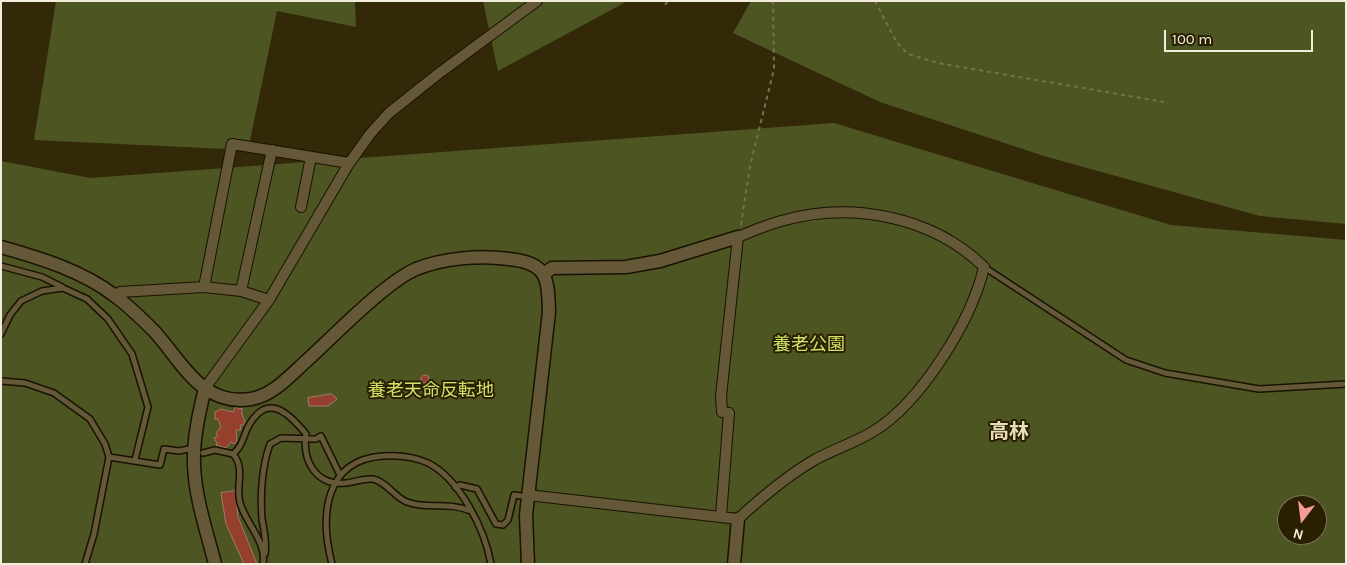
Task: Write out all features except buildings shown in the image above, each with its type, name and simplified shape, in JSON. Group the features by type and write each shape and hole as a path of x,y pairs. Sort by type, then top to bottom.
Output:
{"street":[{"path":"215,564 196,484 205,388 269,300 349,164 370,134 389,113 438,74 537,1"},
{"path":"204,287 232,144 349,164"},
{"path":"241,291 272,150"},
{"path":"301,207 311,157"},
{"path":"545,273 552,268 626,267 660,261 738,237 781,221 837,212 867,215 919,226 949,239 970,253 984,267 974,299 928,380 876,430 816,459 767,492 738,519 734,564"},
{"path":"721,516 730,413 722,412 721,396 738,237"},
{"path":"1,247 64,268 90,280 115,295 155,332 192,379 205,388 236,400 252,399 267,393 283,382 388,288 414,270 435,264 492,257 533,264 545,273 549,312 525,496 528,564"},
{"path":"115,295 120,292 204,287 241,291 269,300"},
{"path":"525,496 738,519"}],"lane":[{"path":"1,266 42,277 87,299 108,319 132,354 148,407 136,460"},
{"path":"984,267 1126,360 1165,373 1259,389 1346,384"},
{"path":"1,334 10,315 21,302 42,292 63,288"},
{"path":"1,381 25,383 54,393 90,418 105,444 109,457 94,534 85,564"},
{"path":"234,454 240,449 249,426 264,409 274,408 291,416 306,434 305,448 313,471 318,478 337,483 375,480 384,484 398,497 413,504 443,504 471,511"},
{"path":"263,564 267,543 262,504 265,457 270,444 274,440 281,438 305,439 321,436 340,475"},
{"path":"109,457 160,465 164,449 179,451 215,450 234,454 239,461 239,501 265,554"},
{"path":"332,564 325,519 330,496 340,475 363,460 395,455 411,457 429,464 455,487 471,511 488,549 491,564"},
{"path":"455,487 460,485 477,489 496,524 503,525 508,520 514,496 525,496"}],"path":[{"path":"665,5 668,1"},
{"path":"738,237 750,166 774,69 773,1"},
{"path":"875,1 897,43 908,54 938,63 1164,102"}],"green space":[{"path":"56,1 355,1 356,27 277,11 248,150 34,140"},
{"path":"483,1 622,1 624,3 498,71"},
{"path":"751,1 1346,1 1346,224 1260,216 1044,156 880,102 733,33"},
{"name":"養老公園","path":"834,123 1171,225 1346,240 1346,564 1,564 1,161 90,178"}],"district":[{"name":"高林","path":"1009,432"}],"park label":[{"name":"養老天命反転地","path":"431,391"}]}
